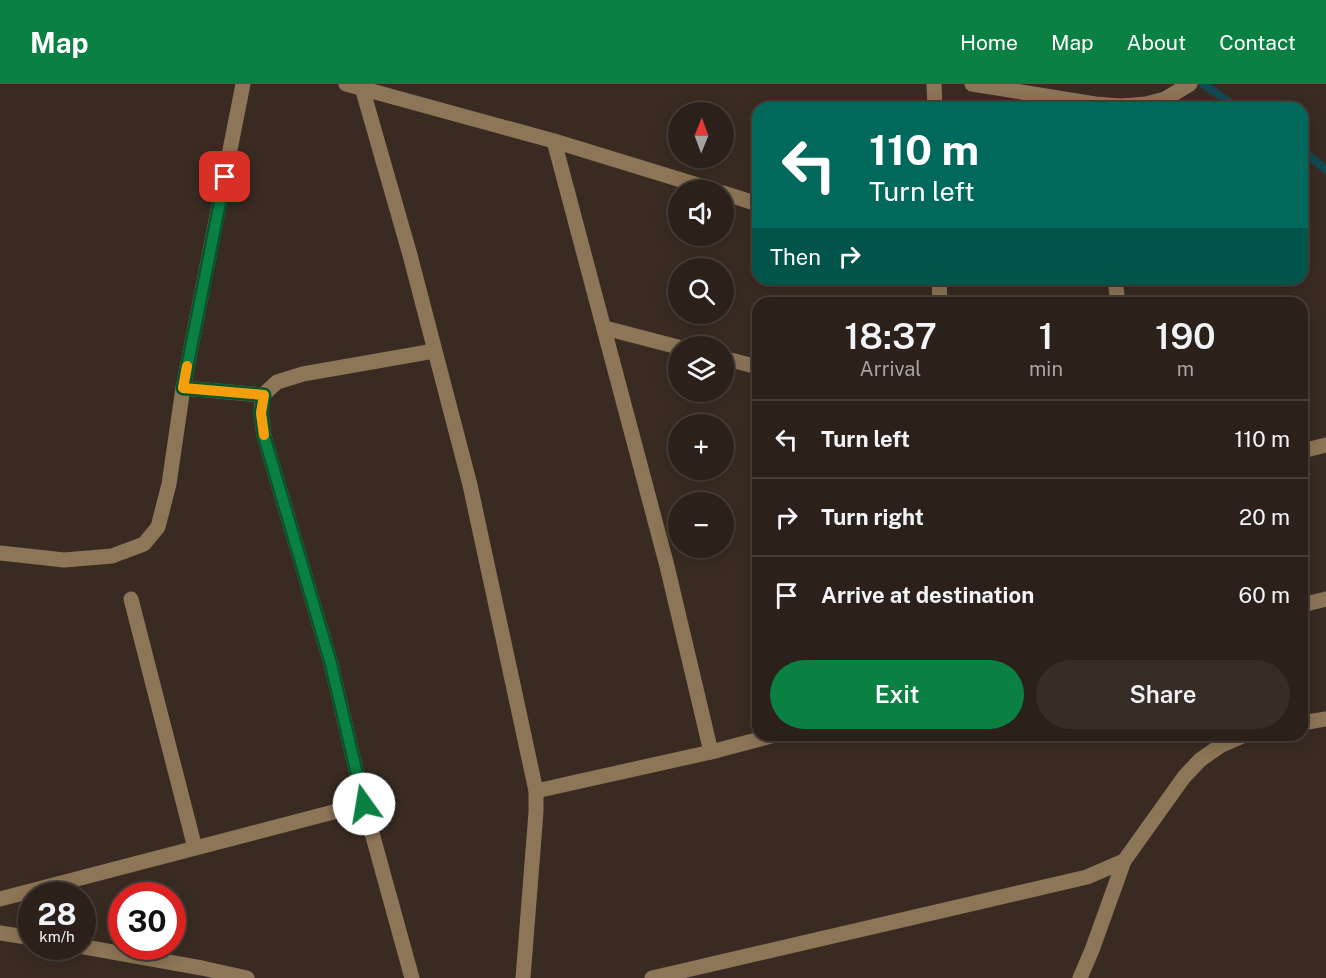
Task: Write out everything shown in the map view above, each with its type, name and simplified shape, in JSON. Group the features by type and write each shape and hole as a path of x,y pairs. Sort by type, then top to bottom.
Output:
{"street":[{"path":"0,553 74,559 112,556 144,544 158,527 169,484 183,388 243,84"},
{"path":"346,84 362,86 681,180"},
{"path":"934,84 934,102"},
{"path":"972,84 1073,102"},
{"path":"362,86 410,255 470,485 536,791 523,978"},
{"path":"1154,102 1165,99 1185,88"},
{"path":"554,141 667,566 711,752"},
{"path":"734,196 752,202"},
{"path":"605,328 668,344"},
{"path":"412,978 364,804 331,664 264,436 261,413 264,395 277,382 303,374 434,351"},
{"path":"734,361 752,365"},
{"path":"183,388 264,395"},
{"path":"1308,450 1326,445"},
{"path":"131,599 195,848"},
{"path":"1308,604 1326,599"},
{"path":"1308,722 1326,719"},
{"path":"536,791 752,741"},
{"path":"1080,978 1124,861 1184,777 1200,759 1231,741"},
{"path":"0,899 364,804"},
{"path":"652,978 1087,877 1124,861"},
{"path":"0,933 18,936"},
{"path":"96,949 248,978"}],"waterway":[{"path":"1203,84 1229,102"},
{"path":"1308,155 1326,170"}],"slow traffic":[{"path":"187,366 183,388 264,395 261,413 264,435"}],"route":[{"path":"225,177 183,388 264,395 261,413 264,436 331,664 364,804"}]}
